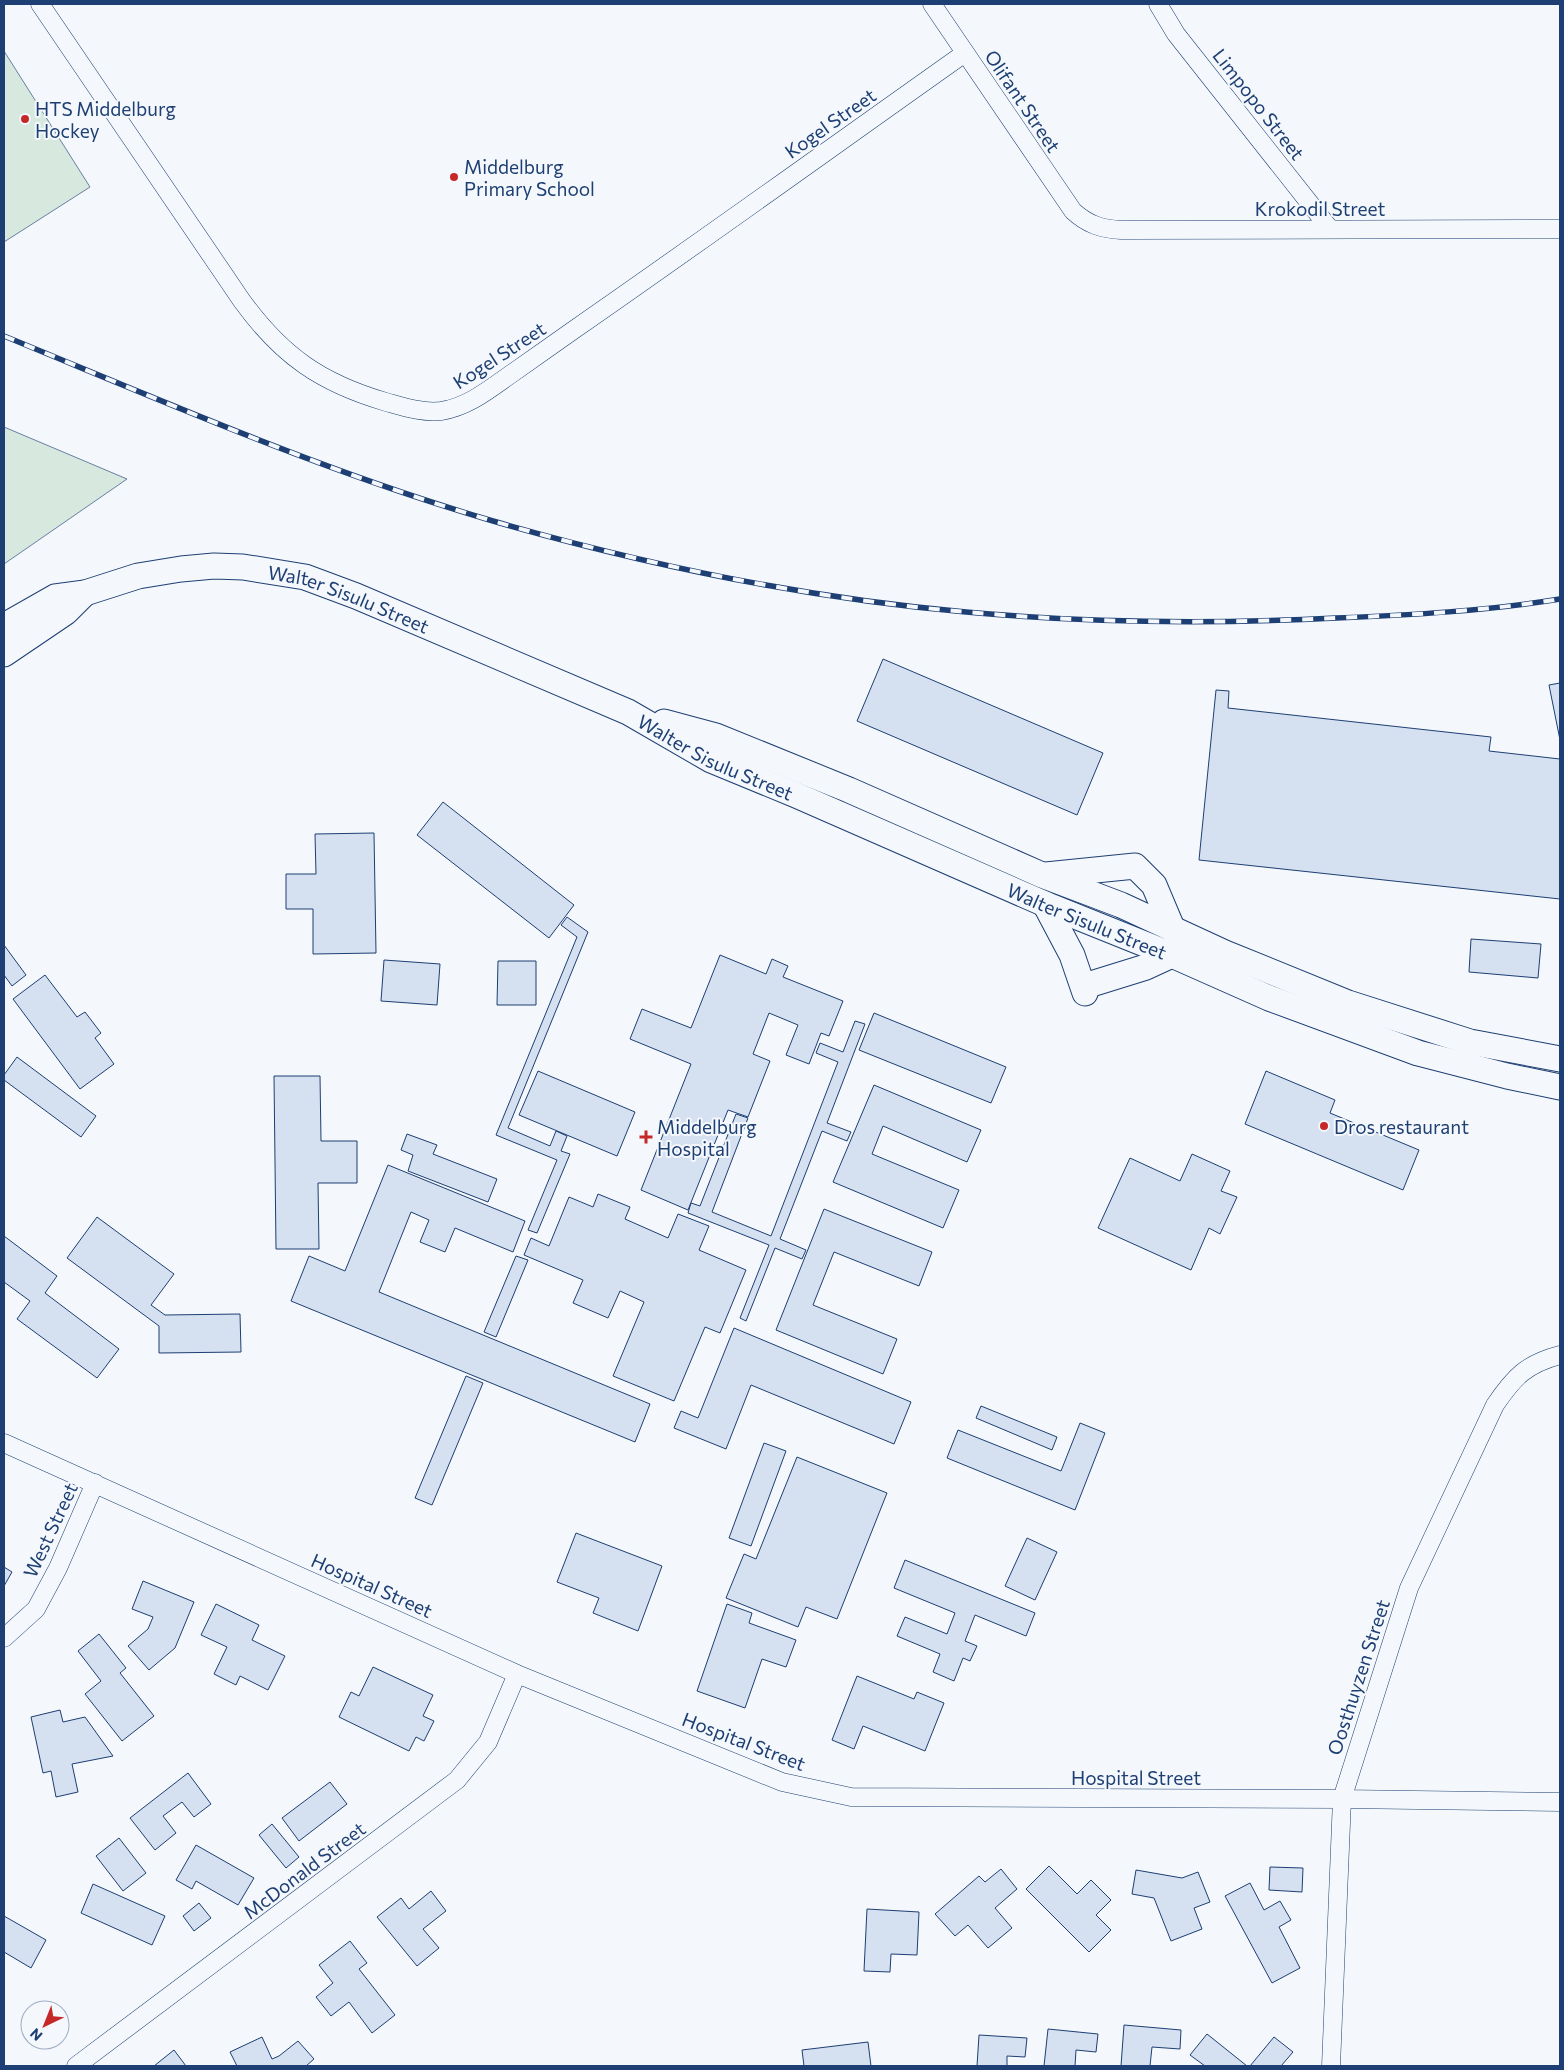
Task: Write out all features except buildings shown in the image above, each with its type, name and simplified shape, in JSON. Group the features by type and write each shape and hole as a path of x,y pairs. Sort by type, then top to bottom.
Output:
{"main road":[{"name":"Walter Sisulu Street","path":"86,593 138,576 214,566 244,567 305,577 356,596 628,712 711,760 1269,998 1418,1053 1560,1087"},
{"path":"4,626 55,597 86,593"},
{"path":"4,654 66,612 86,593"},
{"name":"Walter Sisulu Street","path":"628,712 716,736 849,790 1042,875 1121,906 1225,954 1348,1002 1470,1042 1560,1059"},
{"path":"1042,875 1135,866 1154,885 1173,930"},
{"path":"1045,904 1072,955 1087,989 1172,955"}],"street":[{"name":"Kogel Street","path":"40,4 242,301 258,323 276,342 298,362 354,393 410,409 427,411 457,407 495,385 644,282 965,53"},
{"name":"Olifant Street","path":"932,4 1073,211 1082,219"},
{"name":"Limpopo Street","path":"1158,4 1176,34 1330,229"},
{"name":"Krokodil Street","path":"1082,219 1107,229 1121,230 1560,229"},
{"name":"Oosthuyzen Street","path":"1331,2066 1342,1799 1408,1588 1495,1405 1513,1379 1540,1360 1560,1355"},
{"name":"Hospital Street","path":"4,1442 517,1674 782,1782 851,1797 1560,1802"},
{"name":"West Street","path":"4,1638 36,1609 58,1568 95,1483"},
{"name":"McDonald Street","path":"76,2066 457,1780 488,1742 517,1674"}],"shaded area":[{"name":"HTS Middelburg Hockey","path":"4,51 90,187 4,242"},
{"path":"4,427 127,479 4,564"}],"railway":[{"path":"4,336 246,435 430,502 609,552 787,589 906,606 1012,616 1197,622 1290,620 1448,612 1560,599"}],"place":[{"name":"HTS Middelburg Hockey","path":"25,119"},
{"name":"Middelburg Primary School","path":"454,177"},
{"name":"Dros restaurant","path":"1324,1126"},
{"name":"Middelburg Hospital","path":"646,1137"}]}
